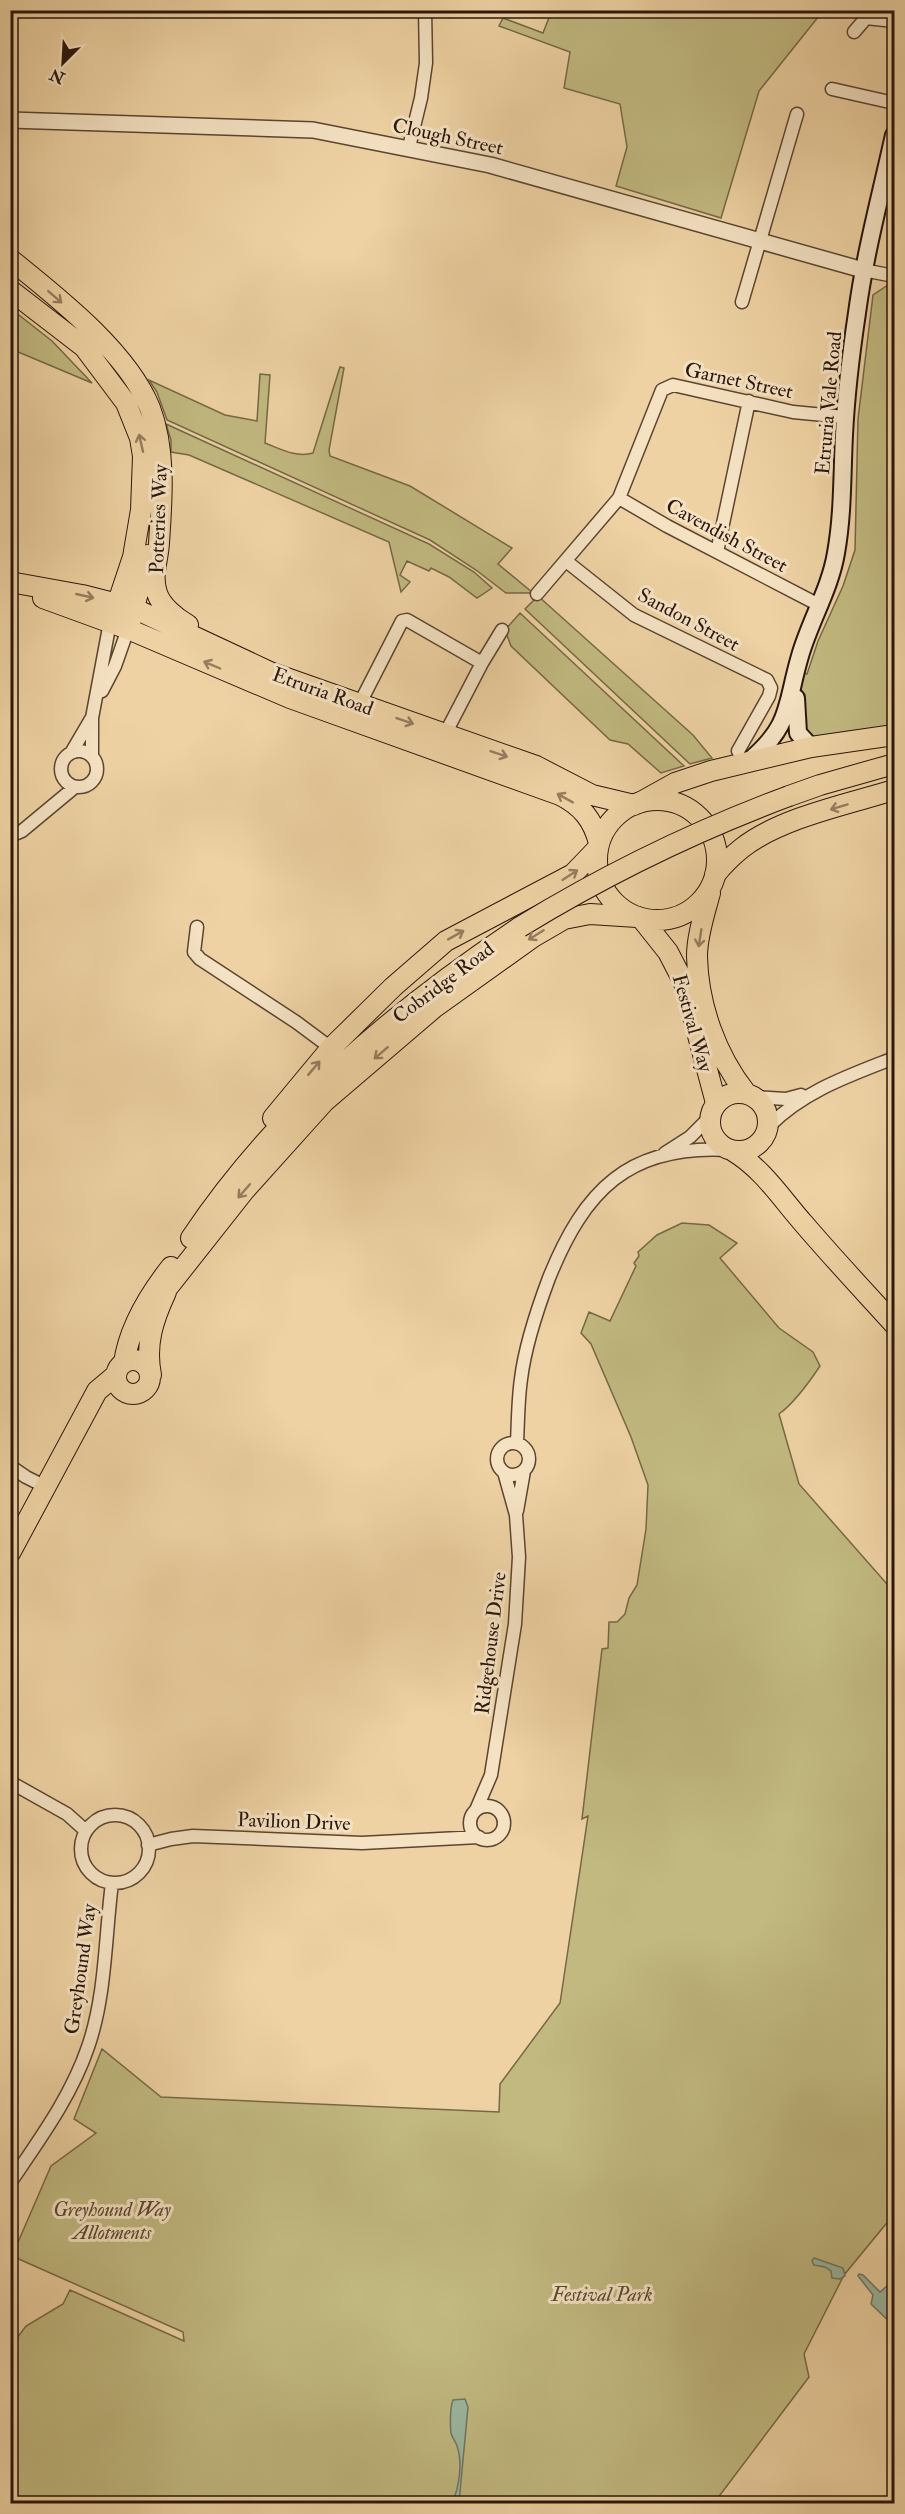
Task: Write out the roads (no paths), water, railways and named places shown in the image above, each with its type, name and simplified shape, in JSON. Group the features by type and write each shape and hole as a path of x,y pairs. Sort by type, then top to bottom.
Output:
{"main road":[{"name":"Etruria Vale Road","path":"796,670 807,633 830,579 843,510 845,417 863,270 890,177 894,135"},
{"name":"Potteries Way","path":"10,259 87,324 114,351 145,397 159,448 161,503 159,547 154,573 157,595 175,617 233,654"},
{"path":"10,281 84,347"},
{"name":"Potteries Way","path":"10,290 84,347 126,403 140,438 143,456 141,510 125,606"},
{"path":"119,626 161,503"},
{"name":"Etruria Road","path":"10,584 125,606 272,673 359,705 572,801 589,818 598,846"},
{"name":"Etruria Road","path":"10,584 119,626 290,698 442,743 536,766 592,795 636,804"},
{"path":"796,670 797,727 801,738 811,747"},
{"path":"217,1199 258,1136 331,1048 393,987 446,941 573,874 598,846 612,820 636,804 682,780 743,757 771,742 784,720 796,670"},
{"path":"743,757 894,735"},
{"name":"Cobridge Road","path":"120,1369 127,1343 154,1288 175,1262 217,1199 332,1072 426,994 520,927 584,889 699,831 820,785 894,764"},
{"path":"169,1286 244,1191 324,1102 435,1007 533,937 564,919 590,914 662,920 685,913 701,901 714,878 741,848 800,819 894,789"},
{"path":"636,804 656,800 669,801 688,808 698,816 710,831 715,843 717,862 714,878"},
{"path":"598,846 597,870 603,887 618,905 639,917"},
{"name":"Festival Way","path":"714,878 697,954 699,984 705,1010 724,1063 750,1095"},
{"name":"Festival Way","path":"639,917 663,945 684,983 714,1109"},
{"path":"781,1195 767,1154 767,1111 750,1095 735,1093 725,1096 714,1109 712,1135 718,1143 756,1168 781,1195 807,1229 894,1324"},
{"path":"731,1150 750,1150 758,1145 767,1130"},
{"path":"76,1431 104,1404 146,1390 151,1375 147,1355 156,1315 169,1286 175,1262"},
{"path":"10,1552 97,1391 120,1369 138,1360 145,1364 151,1375"},
{"path":"120,1369 119,1387 131,1395"}],"street":[{"path":"409,147 421,98 426,63 425,10"},
{"path":"854,32 866,18 894,21"},
{"path":"832,89 894,103"},
{"path":"742,302 797,114"},
{"name":"Clough Street","path":"10,120 313,130 409,147 490,165 863,270"},
{"path":"863,270 894,276"},
{"name":"Garnet Street","path":"619,498 662,390 673,385 793,412 845,417"},
{"path":"717,552 749,401"},
{"path":"537,594 619,498"},
{"name":"Cavendish Street","path":"619,498 717,552 819,604"},
{"name":"Sandon Street","path":"566,561 634,615 767,680 771,692 764,719 743,757"},
{"path":"359,705 402,621 407,620 482,663"},
{"path":"96,703 115,666 119,626"},
{"path":"71,753 92,718 119,626"},
{"path":"442,743 482,663 502,630"},
{"path":"92,718 93,758 97,769 92,780 82,786 70,783 61,768 66,756 82,751 93,758"},
{"path":"10,836 22,831 57,801 70,783"},
{"path":"197,927 194,951 200,959 296,1022 331,1048"},
{"path":"767,1130 796,1101 894,1058"},
{"path":"750,1095 786,1099 817,1090"},
{"path":"517,1443 523,1364 541,1302 562,1246 586,1206 601,1190 620,1175 659,1156 690,1137 714,1109"},
{"path":"659,1156 714,1149 731,1150"},
{"path":"507,1443 517,1443 528,1452 529,1459 524,1471 516,1475 504,1472 496,1461 498,1452 507,1443"},
{"path":"10,1466 44,1486"},
{"name":"Ridgehouse Drive","path":"516,1515 524,1471"},
{"name":"Ridgehouse Drive","path":"473,1815 491,1775 515,1624 519,1557 516,1515 504,1472"},
{"name":"Ridgehouse Drive","path":"491,1775 496,1809"},
{"path":"10,1782 67,1814 86,1831"},
{"path":"486,1806 496,1809 504,1822 501,1831 494,1838 479,1837 472,1830 473,1815 486,1806"},
{"name":"Pavilion Drive","path":"439,1838 473,1815"},
{"path":"122,1816 140,1826 148,1845 146,1863 141,1871 133,1878 112,1883 102,1881 86,1867 80,1848 86,1831 101,1818 122,1816"},
{"name":"Pavilion Drive","path":"148,1845 193,1836 362,1843 479,1837"},
{"name":"Greyhound Way","path":"10,2183 65,2098 88,2048 100,1997 112,1883"}],"park label":[{"name":"Greyhound Way Allotments","path":"112,2220"},
{"name":"Festival Park","path":"602,2294"}]}
